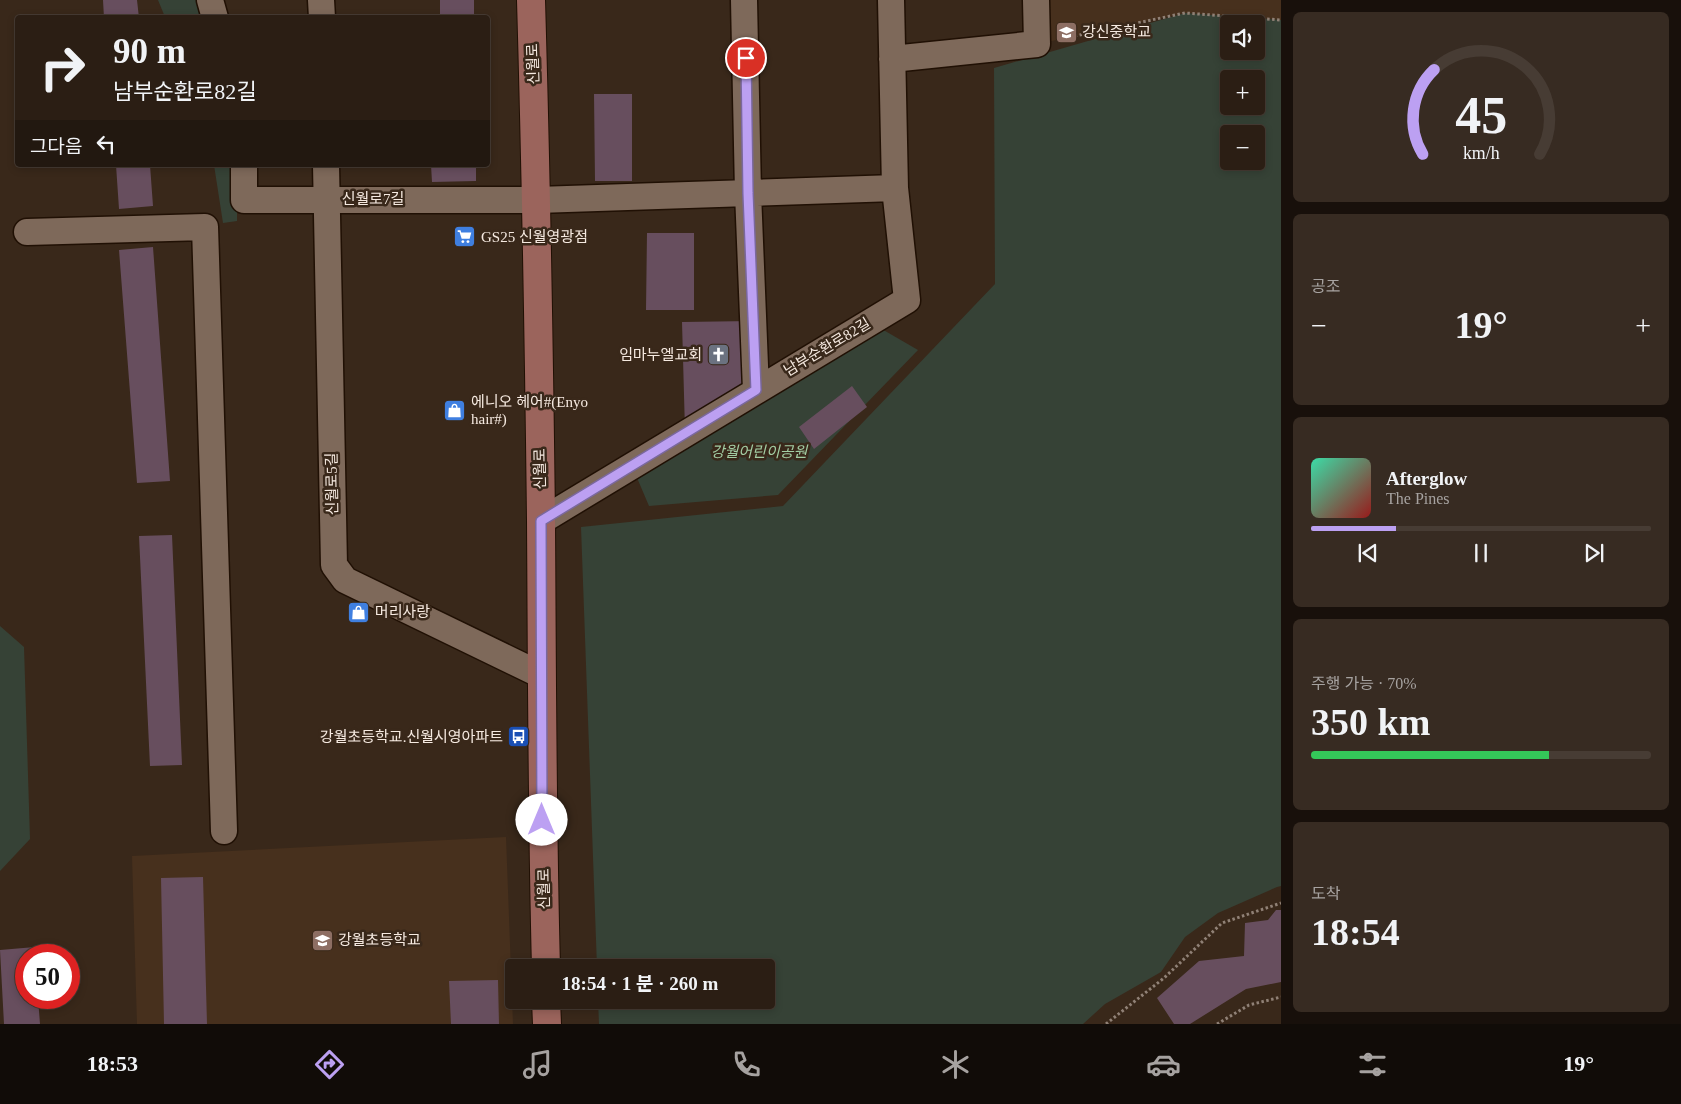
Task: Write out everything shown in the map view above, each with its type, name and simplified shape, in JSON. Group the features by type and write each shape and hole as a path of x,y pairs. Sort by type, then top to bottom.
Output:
{"main road":[{"name":"신월로","path":"532,0 537,200 542,820 546,959"},
{"path":"546,1009 547,1024"}],"street":[{"path":"210,0 214,15"},
{"path":"322,0 322,15"},
{"path":"744,0 748,193 756,390"},
{"name":"남부순환로82길","path":"541,521 907,300 895,188 891,0"},
{"path":"892,59 1037,44 1036,0"},
{"name":"신월로7길","path":"244,167 244,200 537,200 895,188"},
{"name":"신월로5길","path":"326,167 334,565 344,580 541,675"},
{"path":"26,232 205,227 224,831"}],"path":[{"path":"1037,44 1185,13 1281,20"},
{"path":"1106,1024 1164,978 1222,923 1281,903"},
{"path":"1217,1024 1249,1005 1281,997"}],"shaded area":[{"name":"강신중학교","path":"1036,0 1281,0 1281,20 1265,19 1265,15 1220,16 1185,13 1037,44"},
{"name":"강월초등학교","path":"506,837 511,959 505,959 505,1009 512,1009 513,1024 137,1024 132,856"}],"green space":[{"path":"158,0 196,0 200,15 164,15"},
{"path":"1185,13 1220,16 1220,60 1265,60 1265,19 1281,20 1281,886 1218,913 1185,937 1161,972 1105,1004 1083,1024 599,1024 598,1009 775,1009 775,959 597,959 581,527 783,506 995,284 994,68"},
{"path":"214,167 237,167 237,221 223,223"},
{"name":"강월어린이공원","path":"880,328 918,350 778,495 649,506 635,473"},
{"path":"0,626 24,647 30,839 0,871"}],"building":[{"path":"103,0 137,0 139,15 104,15"},
{"path":"440,0 474,0 474,15 440,15"},
{"path":"594,94 632,94 632,181 595,181"},
{"path":"116,167 150,167 153,206 119,209"},
{"path":"431,167 476,167 476,181 432,182"},
{"path":"647,233 694,233 694,310 646,310"},
{"path":"153,247 170,481 137,483 119,250"},
{"name":"임마누엘교회","path":"752,321 755,389 685,431 682,322"},
{"path":"852,386 867,407 814,449 799,427"},
{"path":"172,535 182,765 150,766 139,536"},
{"path":"203,877 207,1024 164,1024 161,878"},
{"path":"1276,910 1281,910 1281,982 1246,989 1190,1024 1174,1024 1157,998 1199,961 1244,956 1245,923 1268,920"},
{"path":"15,949 15,1009 39,1009 40,1024 4,1024 0,950"},
{"path":"498,980 499,1024 451,1024 449,981"}],"place":[{"name":"강신중학교","path":"1066,32"},
{"name":"GS25 신월영광점","path":"465,237"},
{"name":"임마누엘교회","path":"718,355"},
{"name":"에니오 헤어#(Enyo hair#)","path":"455,411"},
{"name":"머리사랑","path":"359,612"},
{"name":"강월초등학교.신월시영아파트","path":"519,737"},
{"name":"강월초등학교","path":"322,940"}],"route":[{"path":"542,820 541,521 756,390 748,193 746,58"}]}
